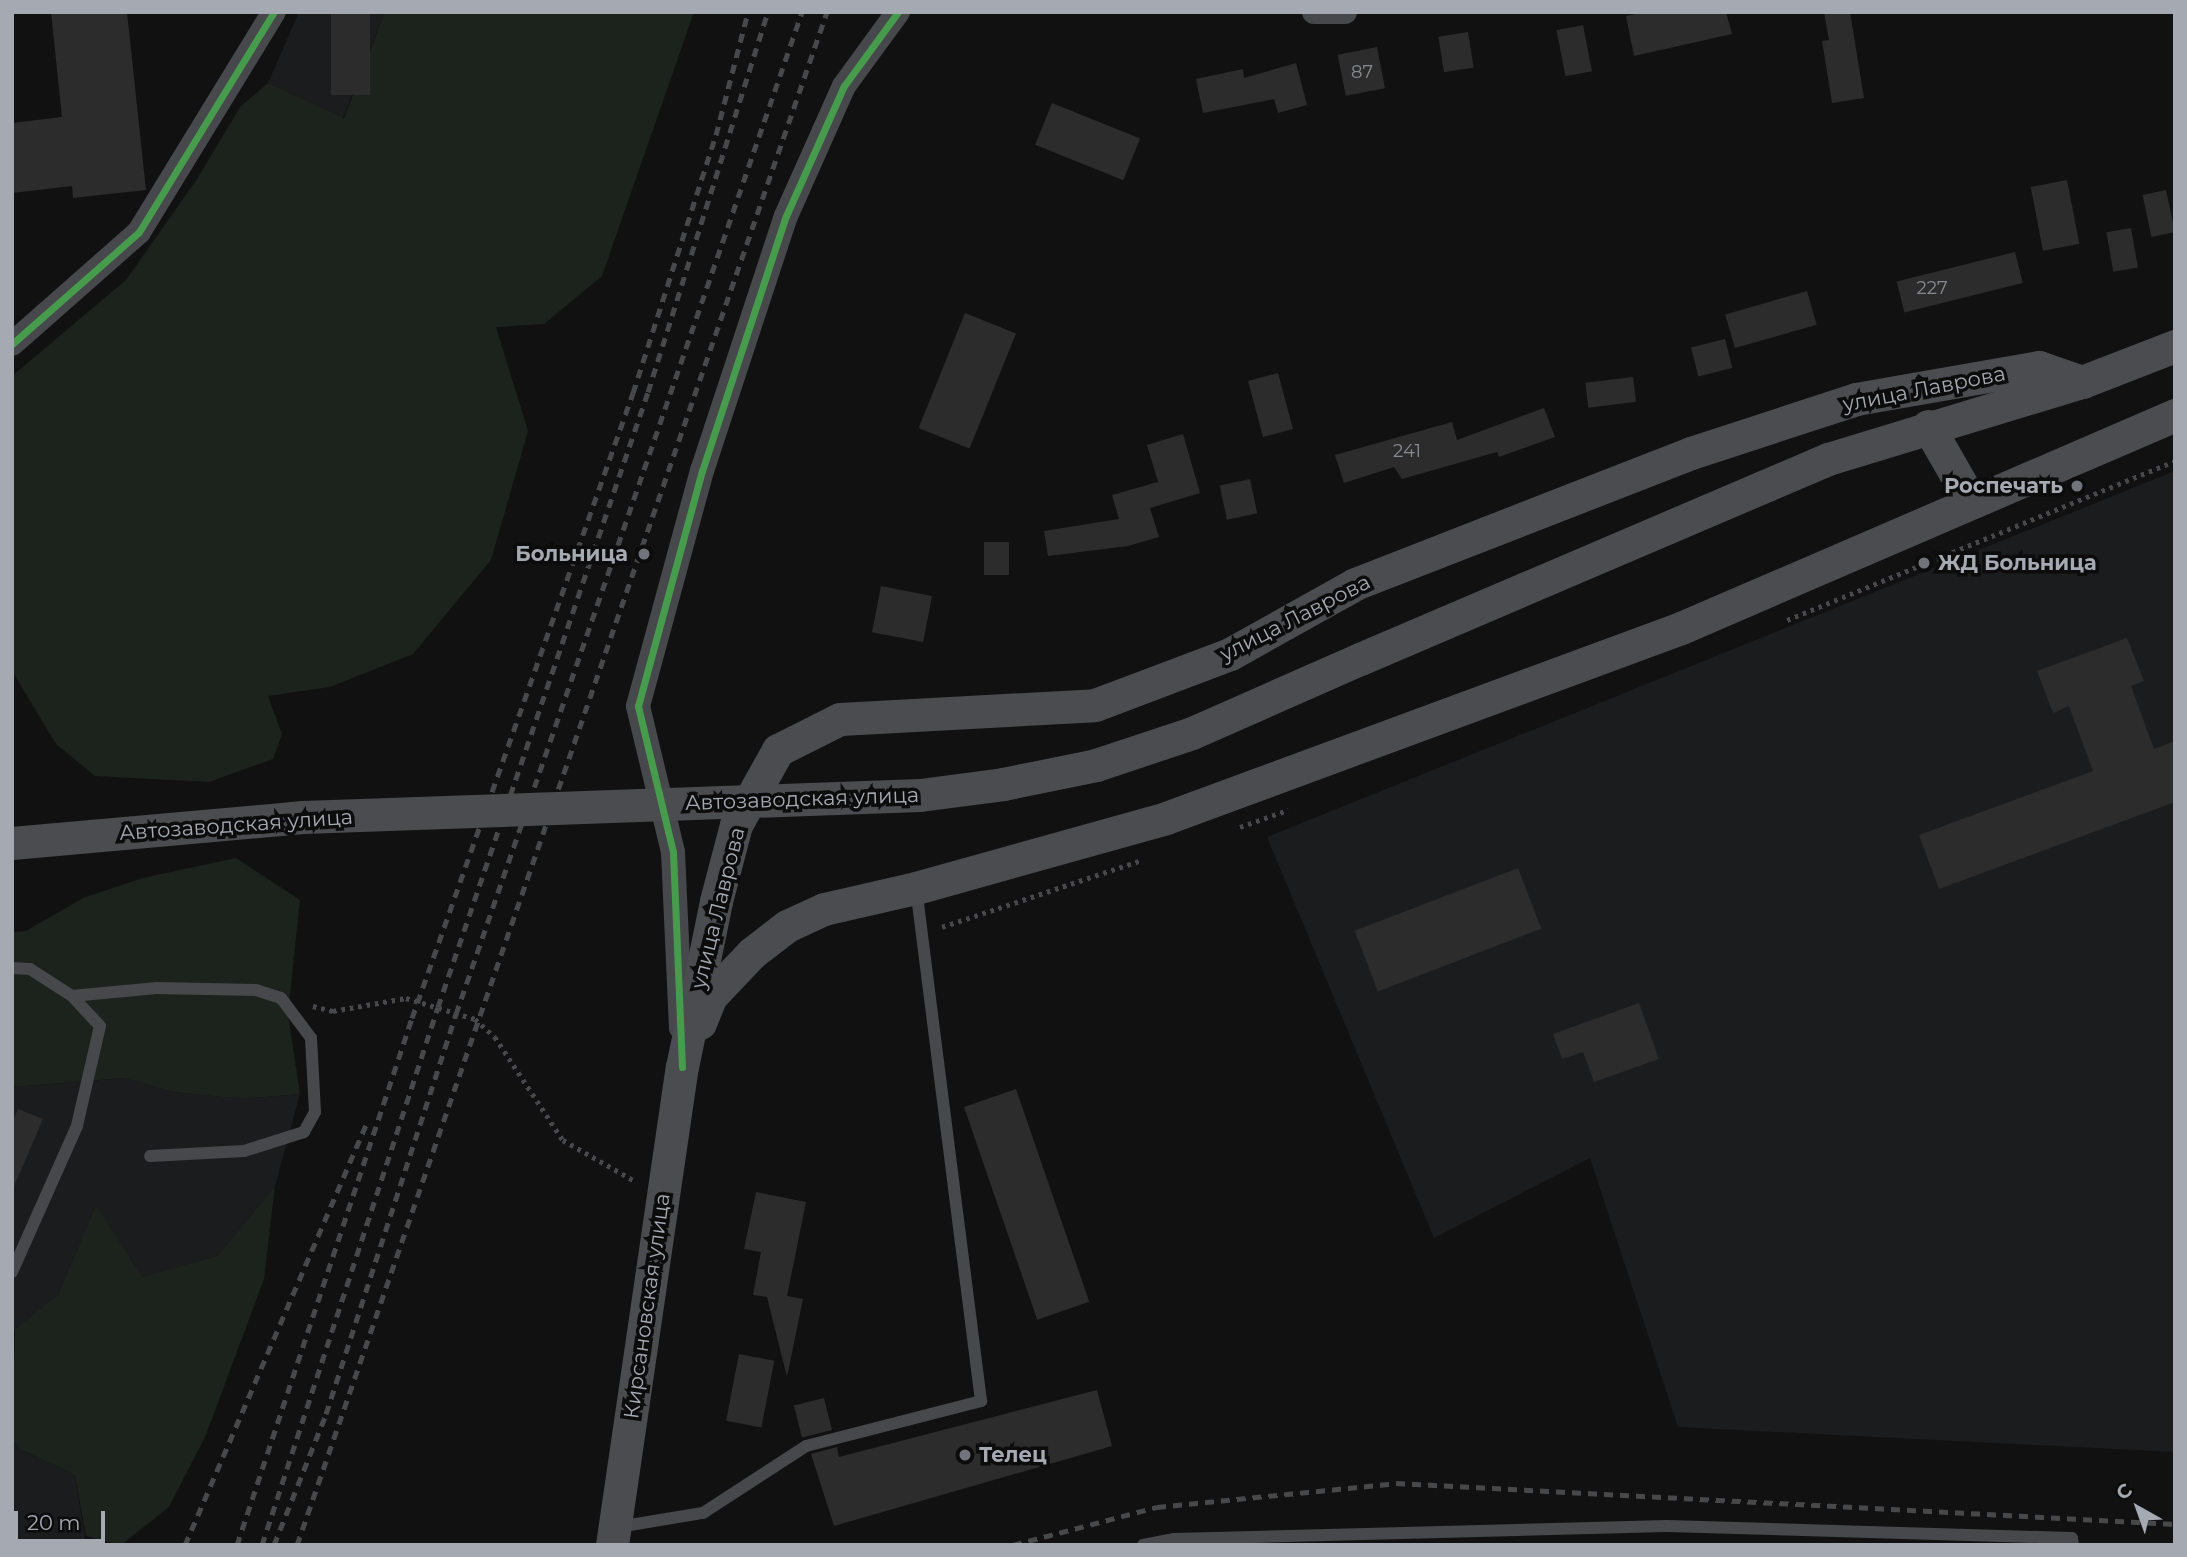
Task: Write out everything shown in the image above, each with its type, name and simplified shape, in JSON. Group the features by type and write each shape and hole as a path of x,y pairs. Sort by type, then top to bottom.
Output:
{"main road":[{"name":"улица Лаврова","path":"1360,659 1630,540 1828,459 1928,426 2082,382 2175,346"},
{"name":"улица Лаврова","path":"682,1067 716,901 736,825 778,750 840,719 1095,705 1230,654 1355,584 1717,444 1856,399 1986,375 2039,367 2082,382"},
{"path":"682,1067 711,996 752,953 787,926 824,909 916,888 1166,818 1681,628 2175,415"},
{"path":"1928,426 1971,501"},
{"name":"Автозаводская улица","path":"12,843 303,817 920,795 1003,784 1096,765 1192,733 1360,659"},
{"name":"Кирсановская улица","path":"613,1536 682,1067"}],"street":[{"path":"12,344 139,232 274,12"},
{"path":"682,1067 673,852 638,706 702,471 786,216 844,86 898,12"},
{"path":"1314,12 1345,12"}],"lane":[{"path":"613,1536 703,1513 806,1446 981,1401 916,888"},
{"path":"12,968 30,969 72,996 100,1026 77,1126 12,1272"},
{"path":"72,996 157,988 256,990 281,998 311,1038 315,1112 304,1132 244,1151 150,1156"},
{"path":"1143,1545 1174,1539 1667,1526 2072,1538 2073,1545"}],"path":[{"path":"281,998 333,1012 406,998 475,1019 495,1037 563,1140 625,1179 665,1188"}],"shaded area":[{"path":"299,12 385,12 343,118 268,83"},
{"path":"385,12 694,12 602,276 544,324 496,327 528,431 491,560 413,654 330,687 268,696 282,734 273,759 209,782 95,776 56,744 12,671 12,376 126,280 197,179 240,107 268,83 344,118"},
{"path":"2175,471 2175,1452 1678,1427 1590,1158 1434,1238 1267,837"},
{"path":"236,858 300,900 288,1014 300,1094 242,1099 173,1092 124,1078 12,1087 12,932 26,931 83,898 143,878"},
{"path":"125,1078 173,1092 242,1099 300,1094 275,1186 217,1256 141,1278 96,1206 58,1295 12,1334 12,1087"},
{"path":"275,1186 264,1279 206,1435 169,1507 121,1545 86,1536 75,1475 20,1449 12,1439 15,1329 58,1295 96,1205 142,1277 217,1256"},
{"path":"12,1439 20,1449 75,1475 86,1545 12,1545"}],"building":[{"path":"51,12 127,12 146,190 73,198 72,186 12,193 12,123 62,117"},
{"path":"331,12 370,12 370,95 331,95"},
{"path":"1645,12 1726,12 1732,34 1634,56 1626,16"},
{"path":"1824,12 1850,12 1864,98 1832,103 1822,41 1829,40"},
{"path":"1583,25 1592,71 1565,76 1556,30"},
{"path":"1468,32 1474,68 1444,72 1438,37"},
{"path":"1377,47 1385,88 1346,96 1338,55"},
{"path":"1296,63 1307,105 1278,113 1274,99 1203,113 1196,79 1243,69 1244,78"},
{"path":"1052,103 1140,139 1123,180 1035,145"},
{"path":"2067,180 2079,244 2043,251 2031,187"},
{"path":"2166,190 2175,232 2151,237 2143,195"},
{"path":"2131,228 2138,267 2113,272 2106,232"},
{"path":"2015,252 2023,283 1904,313 1897,282"},
{"path":"1807,291 1817,325 1735,348 1725,314"},
{"path":"965,313 1016,334 970,449 919,428"},
{"path":"1725,339 1732,368 1698,377 1691,347"},
{"path":"1278,373 1293,429 1263,437 1248,381"},
{"path":"1633,377 1636,402 1588,408 1585,383"},
{"path":"1544,408 1555,437 1499,457 1497,452 1402,479 1394,467 1344,483 1335,455 1452,422 1457,440"},
{"path":"1183,434 1200,493 1150,508 1159,537 1128,546 1048,556 1044,531 1119,519 1112,495 1158,482 1147,445"},
{"path":"1250,479 1257,513 1227,520 1220,485"},
{"path":"984,542 1009,542 1009,575 984,575"},
{"path":"881,586 932,596 923,642 872,632"},
{"path":"2127,638 2144,681 2131,686 2154,749 2175,741 2175,802 1939,889 1919,835 2093,771 2069,706 2053,713 2037,671"},
{"path":"1518,868 1541,929 1378,991 1355,931"},
{"path":"1639,1003 1659,1059 1594,1082 1583,1052 1562,1059 1553,1034"},
{"path":"1016,1089 1089,1302 1037,1320 964,1107"},
{"path":"18,1109 43,1119 12,1191 12,1123"},
{"path":"756,1192 806,1202 787,1296 803,1299 787,1377 767,1297 753,1295 761,1252 744,1249"},
{"path":"739,1354 774,1361 761,1428 726,1421"},
{"name":"Телец","path":"1097,1390 1112,1446 834,1526 811,1454 837,1447 839,1457"},
{"path":"824,1398 832,1430 802,1438 794,1405"}],"railway":[{"path":"237,1545 412,1018 633,393 716,135 748,12"},
{"path":"262,1545 438,1007 648,392 768,12"},
{"path":"274,1545 326,1414 456,1014 802,12"},
{"path":"297,1545 827,12"},
{"path":"185,1545 368,1121"},
{"path":"1013,1545 1157,1507 1396,1483 2175,1524"}],"cycle path":[{"path":"12,344 139,232 274,12"},
{"path":"682,1067 673,852 638,706 702,471 786,216 844,86 898,12"}],"place":[{"name":"Роспечать","path":"2077,486"},
{"name":"Больница","path":"644,554"},
{"name":"ЖД Больница","path":"1924,563"},
{"name":"Телец","path":"965,1455"}]}
